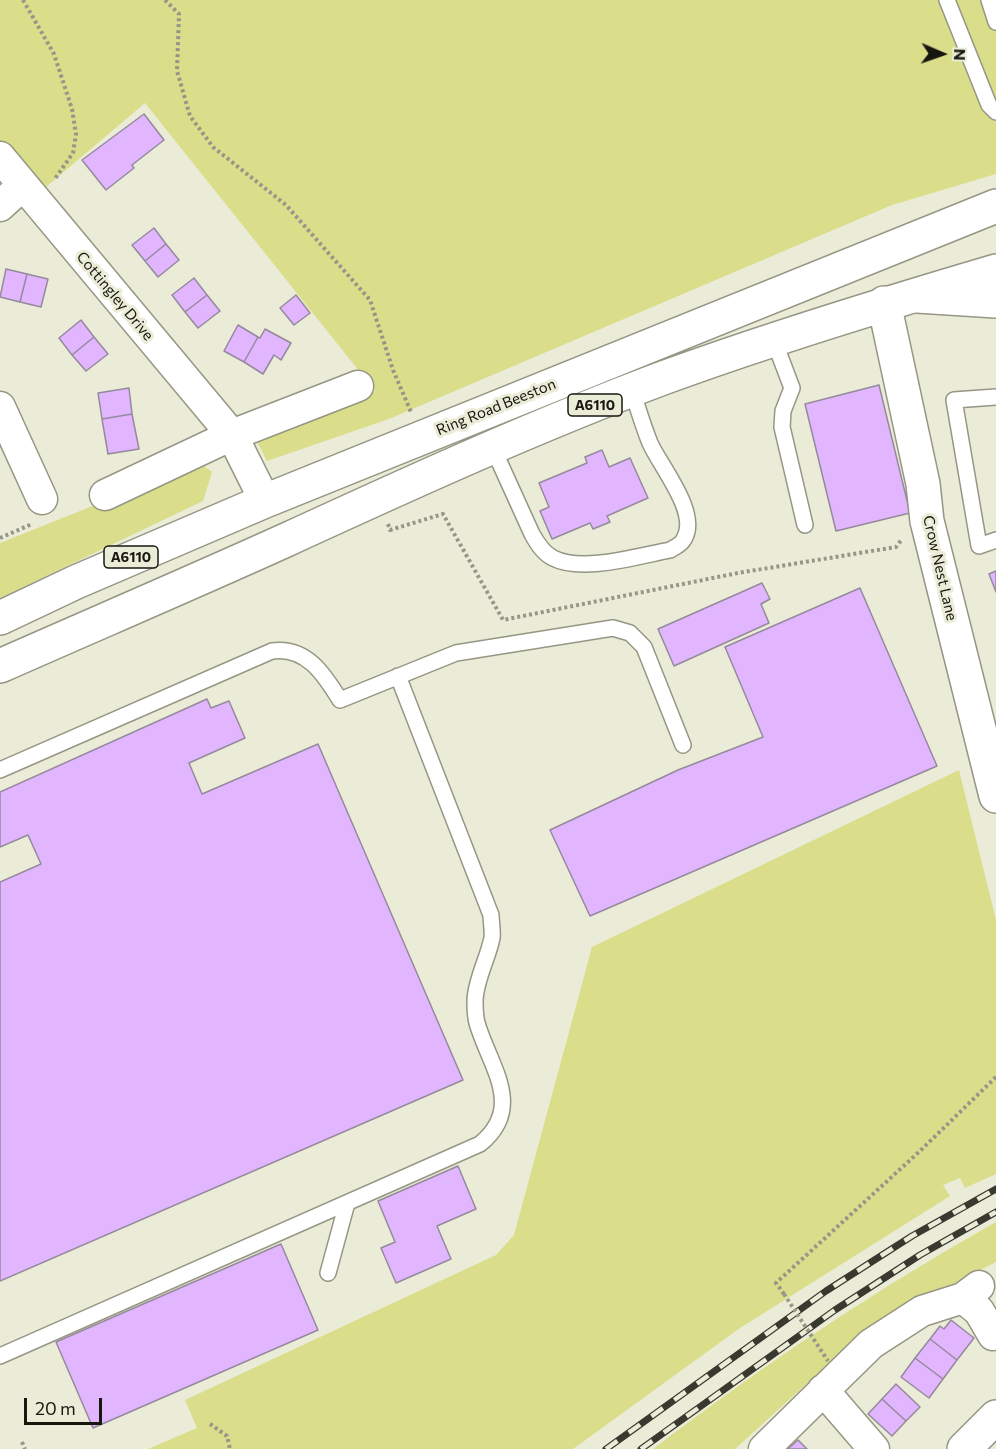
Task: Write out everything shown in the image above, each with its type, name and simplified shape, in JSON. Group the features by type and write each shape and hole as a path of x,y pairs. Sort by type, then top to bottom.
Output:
{"main road":[{"name":"Ring Road Beeston","path":"0,618 86,577 265,501 996,206"},
{"name":"A6110","path":"0,666 375,498 632,390 773,338 996,271"},
{"path":"898,299 996,301"},
{"name":"Crow Nest Lane","path":"898,299 927,521 996,796"},
{"path":"964,1449 996,1417"}],"street":[{"name":"Cottingley Drive","path":"0,157 232,435 265,501"},
{"path":"0,206 28,191"},
{"path":"105,495 232,435 358,386"},
{"path":"0,407 42,499"},
{"path":"764,1449 826,1376 922,1311 971,1292 993,1335"},
{"path":"826,1376 874,1449"}],"lane":[{"path":"947,0 989,105 996,112"},
{"path":"989,0 996,22"},
{"path":"773,338 792,388 783,411 782,427 805,525"},
{"path":"493,448 532,534 540,547 552,558 586,565 670,550 685,539 686,512 681,498 651,444 632,390"},
{"path":"996,397 954,400 979,546 996,540"},
{"path":"0,770 272,651 285,649 299,654 316,667 340,700 456,653 613,628 630,633 644,647 683,745"},
{"path":"0,1356 480,1144 493,1133 500,1116 503,1096 497,1072 476,1021 475,997 492,936 491,915 398,676"},
{"path":"328,1274 347,1203"}],"path":[{"path":"23,0 54,54 72,109 76,134 73,153 55,180 28,191"},
{"path":"165,0 179,14 177,71 190,116 213,147 286,205 370,300 393,370 413,416"},
{"path":"826,1376 784,1294 776,1283 996,1077"},
{"path":"210,1424 227,1437 230,1449"},
{"path":"22,1442 25,1449"}],"green space":[{"path":"0,0 996,0 996,174 892,205 389,419 267,461 257,442 272,425 375,391 145,103 33,198 0,157"},
{"path":"200,463 212,472 203,501 0,598 0,543"},
{"path":"959,770 996,920 996,1174 965,1188 960,1178 943,1185 950,1196 740,1328 573,1449 148,1449 197,1428 185,1400 496,1255 514,1235 592,947"},
{"path":"996,1222 996,1262 868,1328 735,1449 653,1449 736,1388 864,1301"}],"building":[{"path":"144,114 164,140 132,165 134,168 106,190 82,160"},
{"path":"154,228 166,244 145,261 132,245"},
{"path":"166,244 179,260 158,277 145,261"},
{"path":"6,269 27,274 20,302 0,297"},
{"path":"27,274 48,279 41,307 20,302"},
{"path":"194,278 207,295 185,312 172,295"},
{"path":"207,295 220,311 198,328 185,312"},
{"path":"296,295 310,313 294,325 280,308"},
{"path":"81,320 94,337 72,355 59,338"},
{"path":"238,325 258,337 244,362 224,351"},
{"path":"265,329 291,343 281,360 274,355 263,374 244,362"},
{"path":"94,337 108,354 86,371 72,355"},
{"path":"879,385 910,513 836,531 805,404"},
{"path":"129,388 132,414 102,419 98,393"},
{"path":"132,414 139,449 108,454 102,419"},
{"path":"602,450 609,467 630,458 648,498 607,516 610,522 593,529 590,523 552,539 540,511 549,507 539,483 587,463 585,457"},
{"path":"996,571 996,592 989,574"},
{"path":"762,583 770,599 761,604 769,623 674,666 658,629"},
{"path":"860,588 937,766 590,916 550,830 678,770 763,737 725,647"},
{"path":"207,699 211,708 229,701 245,738 189,763 202,794 318,744 463,1080 0,1281 0,882 41,864 28,835 0,847 0,792"},
{"path":"458,1166 476,1209 437,1226 451,1259 396,1283 381,1248 395,1242 378,1201"},
{"path":"281,1244 318,1330 93,1428 56,1342"},
{"path":"951,1320 974,1338 957,1360 930,1339 940,1326 944,1329"},
{"path":"930,1339 957,1360 943,1379 915,1358"},
{"path":"915,1358 943,1379 929,1398 901,1377"},
{"path":"896,1384 920,1407 906,1421 882,1399"},
{"path":"882,1399 906,1421 892,1436 868,1414"},
{"path":"798,1440 807,1449 788,1449"}],"railway":[{"path":"606,1449 826,1291 912,1236 996,1189"},
{"path":"641,1449 835,1310 920,1255 996,1212"}]}
